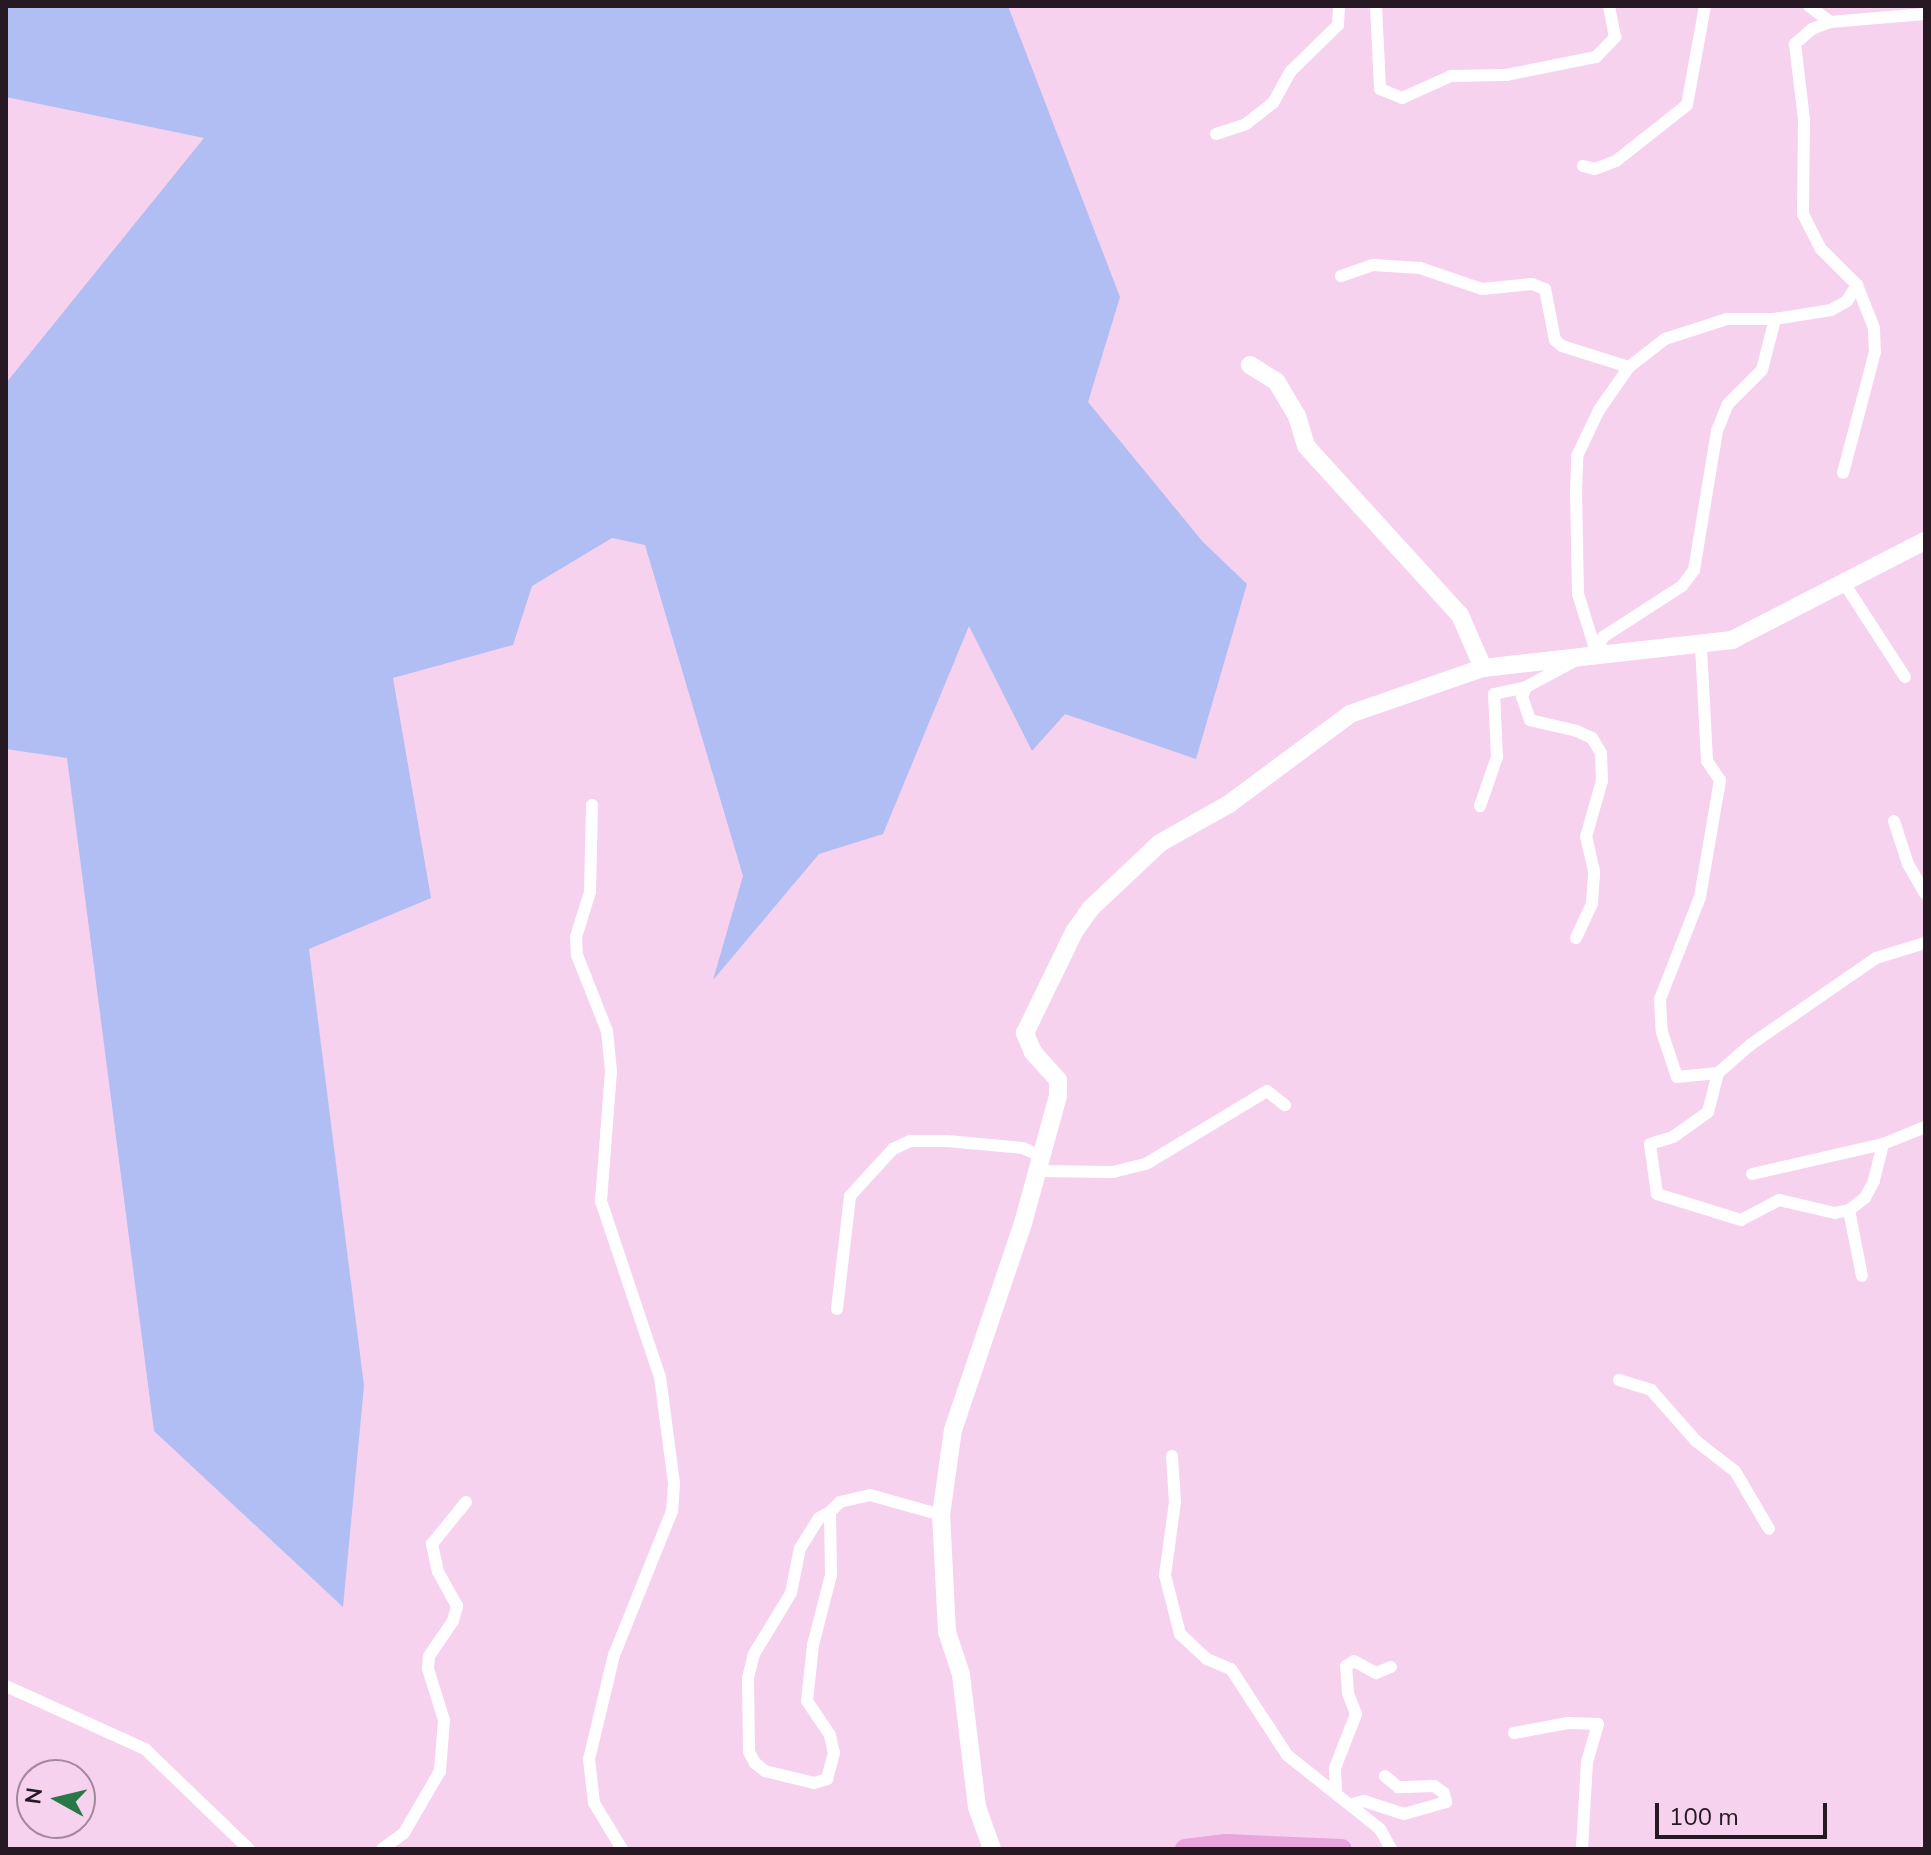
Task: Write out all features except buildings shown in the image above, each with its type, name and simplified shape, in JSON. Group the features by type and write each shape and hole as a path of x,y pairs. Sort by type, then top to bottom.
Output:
{"main road":[{"path":"1185,1849 1226,1844 1342,1849"}],"street":[{"path":"1216,134 1246,124 1273,103 1291,71 1338,25 1339,6"},
{"path":"1376,6 1380,89 1402,98 1451,76 1506,75 1596,57 1615,37 1609,6"},
{"path":"1583,166 1595,169 1616,161 1687,105 1705,6"},
{"path":"1809,6 1830,22"},
{"path":"1843,473 1875,352 1874,328 1857,285 1820,248 1803,214 1804,119 1795,44 1812,29 1830,22 1925,14"},
{"path":"1341,276 1373,265 1420,268 1482,289 1532,284 1545,289 1555,340 1562,346 1629,367"},
{"path":"1590,652 1578,594 1577,456 1629,367 1665,339 1727,319 1775,319 1831,310 1847,301 1857,285"},
{"path":"1480,806 1497,757 1494,694 1526,687 1568,669 1603,637 1682,586 1694,570 1717,431 1728,404 1762,370 1775,319"},
{"path":"1250,365 1276,381 1297,416 1306,446 1460,615 1483,668"},
{"path":"992,1849 977,1807 961,1674 947,1632 941,1515 953,1430 1040,1164 1058,1080 1033,1052 1025,1033 1044,986 1090,909 1160,843 1229,804 1350,714 1483,668 1590,652 1701,646 1752,632 1922,538"},
{"path":"1844,583 1905,677"},
{"path":"1701,646 1707,761 1720,780 1700,897 1660,999 1662,1032 1677,1077 1718,1073 1876,958 1925,943"},
{"path":"1526,687 1523,712 1530,720 1577,731 1592,738 1601,753 1602,781 1586,837 1594,871 1592,903 1576,938"},
{"path":"592,805 590,892 576,937 577,955 607,1031 611,1071 601,1201 660,1377 674,1484 672,1511 614,1655 589,1759 594,1803 622,1849"},
{"path":"1894,821 1908,864 1925,893"},
{"path":"1718,1073 1708,1112 1673,1137 1650,1144 1657,1194 1741,1220 1779,1200 1835,1213 1849,1210 1865,1198 1874,1181 1883,1144"},
{"path":"837,1309 850,1196 893,1149 910,1141 972,1142 1023,1148 1040,1164 1113,1172 1146,1164 1267,1091 1285,1105"},
{"path":"1752,1174 1883,1144 1925,1127"},
{"path":"1849,1210 1862,1276"},
{"path":"1619,1380 1651,1390 1696,1441 1735,1471 1769,1529"},
{"path":"1172,1456 1175,1502 1165,1575 1180,1634 1207,1659 1231,1669 1287,1755 1336,1790 1380,1829 1391,1849"},
{"path":"830,1512 831,1575 813,1645 807,1701 830,1735 834,1753 827,1779 814,1783 765,1771 755,1763 749,1752 748,1678 754,1654 791,1593 800,1548 819,1518 840,1502 870,1495 941,1515"},
{"path":"382,1849 404,1833 440,1771 444,1720 429,1656 453,1621 457,1606 438,1572 432,1544 466,1502"},
{"path":"1336,1790 1335,1768 1356,1714 1348,1693 1346,1666 1354,1661 1376,1673 1391,1667"},
{"path":"6,1686 145,1749 249,1849"},
{"path":"1514,1733 1568,1723 1598,1724 1587,1762 1582,1849"},
{"path":"1352,1804 1364,1801 1404,1814 1446,1802 1444,1793 1434,1786 1398,1787 1385,1776"}],"shaded area":[{"path":"6,6 1008,6 1120,297 1088,402 1203,542 1247,584 1196,759 1065,714 1032,751 969,626 883,834 819,854 713,980 743,876 645,545 612,538 532,586 513,645 393,678 431,898 309,949 364,1386 343,1607 154,1431 67,758 6,749 6,383 204,138 6,97"}]}
